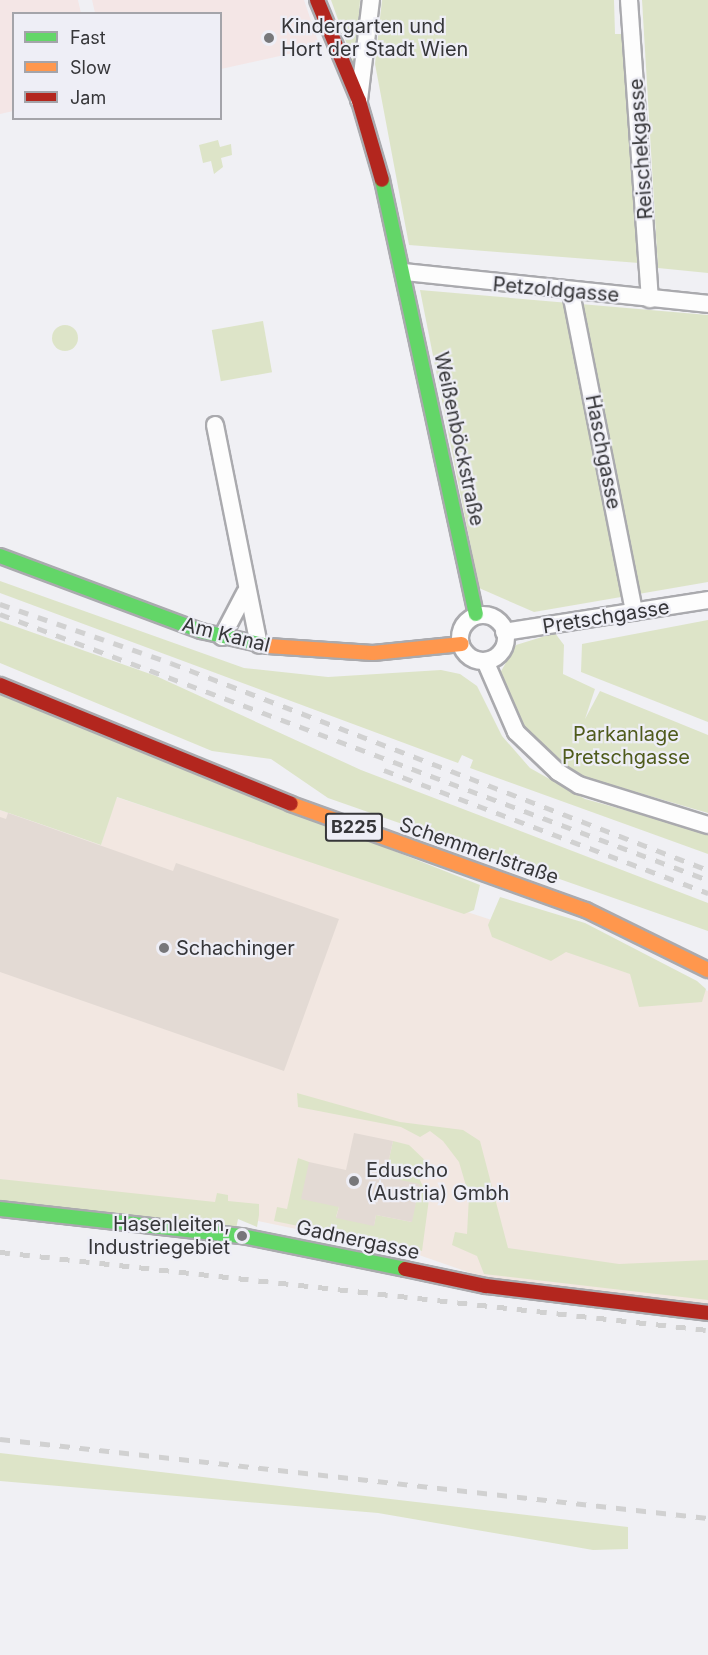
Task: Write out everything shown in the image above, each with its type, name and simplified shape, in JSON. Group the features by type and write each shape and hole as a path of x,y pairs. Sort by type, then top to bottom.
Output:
{"street":[{"name":"Weißenböckstraße","path":"317,0 359,101 404,272 476,614"},
{"path":"359,101 370,0"},
{"name":"Reischekgasse","path":"629,0 650,299"},
{"name":"Petzoldgasse","path":"404,272 571,292 708,304"},
{"name":"Haschgasse","path":"571,292 634,612"},
{"path":"215,425 245,593 259,645"},
{"name":"Am Kanal","path":"0,556 222,637 259,645 373,654 462,644"},
{"path":"222,637 245,593"},
{"name":"Pretschgasse","path":"504,632 708,600"},
{"path":"476,614 495,618 504,632 500,651 486,663 474,660 462,644 464,626 476,614"},
{"path":"486,663 516,732 558,772 579,785 708,825"},
{"name":"Schemmerlstraße","path":"0,685 253,790 586,910 708,970"},
{"name":"Gadnergasse","path":"0,1209 243,1236 486,1286 708,1313"}],"shaded area":[{"path":"0,0 78,0 81,12 12,12 12,111 0,114"},
{"name":"Kindergarten und Hort der Stadt Wien","path":"92,0 304,0 320,47 222,69 222,12 95,12"},
{"path":"116,797 708,991 708,1309 488,1279 416,1254 258,1221 0,1179 0,810 101,845"}],"green space":[{"path":"331,0 360,0 356,70"},
{"path":"382,0 614,0 615,34 626,34 639,263 409,245 375,64"},
{"path":"642,0 708,0 708,273 658,268"},
{"path":"218,140 220,147 231,144 232,155 221,158 223,167 214,174 211,161 203,163 199,145"},
{"path":"420,290 708,315 708,582 534,612 479,588"},
{"path":"263,321 272,372 221,381 212,330"},
{"path":"65,325 74,329 78,338 74,347 65,351 56,347 52,338 56,329"},
{"path":"0,581 244,668 328,677 441,670 460,674 477,686 502,736 530,768 585,799 708,833 708,854 470,768 473,760 462,755 458,763 0,593"},
{"path":"708,620 708,722 581,672 582,644"},
{"path":"0,621 156,676 361,770 708,903 708,931 328,798 271,759 212,751 0,663"},
{"name":"Parkanlage Pretschgasse","path":"555,633 564,645 563,674 595,689 585,719 600,691 708,735 708,813 574,774 527,735 500,686 500,673 516,645"},
{"path":"0,695 480,885 474,910 464,914 117,797 101,845 0,810"},
{"path":"500,897 585,923 697,981 706,989 702,1002 639,1007 630,974 566,952 551,961 492,937 488,925"},
{"path":"297,1093 400,1122 463,1130 480,1141 508,1248 619,1264 708,1260 708,1300 484,1274 477,1256 452,1245 455,1232 467,1234 469,1196 459,1162 443,1141 430,1131 420,1137 401,1127 298,1107"},
{"path":"393,1141 409,1145 430,1165 418,1176 429,1199 422,1251 274,1221 277,1207 287,1209 298,1158 309,1162 339,1207 336,1217 374,1225 376,1215 412,1222 385,1177"},
{"path":"0,1179 215,1202 217,1193 228,1195 228,1201 259,1204 259,1215 257,1227 238,1219 236,1229 0,1202"},
{"path":"0,1453 628,1527 628,1549 593,1550 378,1513 0,1481"}],"building":[{"name":"Schachinger","path":"8,813 173,871 176,863 339,919 284,1071 0,972 0,817 6,819"},
{"name":"Eduscho (Austria) Gmbh","path":"354,1133 393,1141 385,1177 420,1184 412,1222 376,1215 374,1226 336,1218 339,1207 301,1199 309,1162 346,1170"}],"railway":[{"path":"0,604 171,663 708,870"},
{"path":"0,614 708,880"},
{"path":"384,770 708,893"},
{"path":"0,1252 708,1330"},
{"path":"0,1439 708,1518"}],"traffic: fast":[{"path":"382,180 476,614"},
{"path":"0,556 201,631 268,646"},
{"path":"0,1209 242,1236 405,1269"}],"traffic: slow":[{"path":"268,646 373,653 462,644"},
{"path":"291,804 586,910 708,970"}],"traffic: jam":[{"path":"317,0 359,101 382,180"},
{"path":"0,685 291,804"},
{"path":"405,1269 486,1286 708,1313"}],"place":[{"name":"Kindergarten und Hort der Stadt Wien","path":"269,38"},
{"name":"Schachinger","path":"164,948"},
{"name":"Eduscho (Austria) Gmbh","path":"354,1181"},
{"name":"Hasenleiten, Industriegebiet","path":"242,1236"}]}
